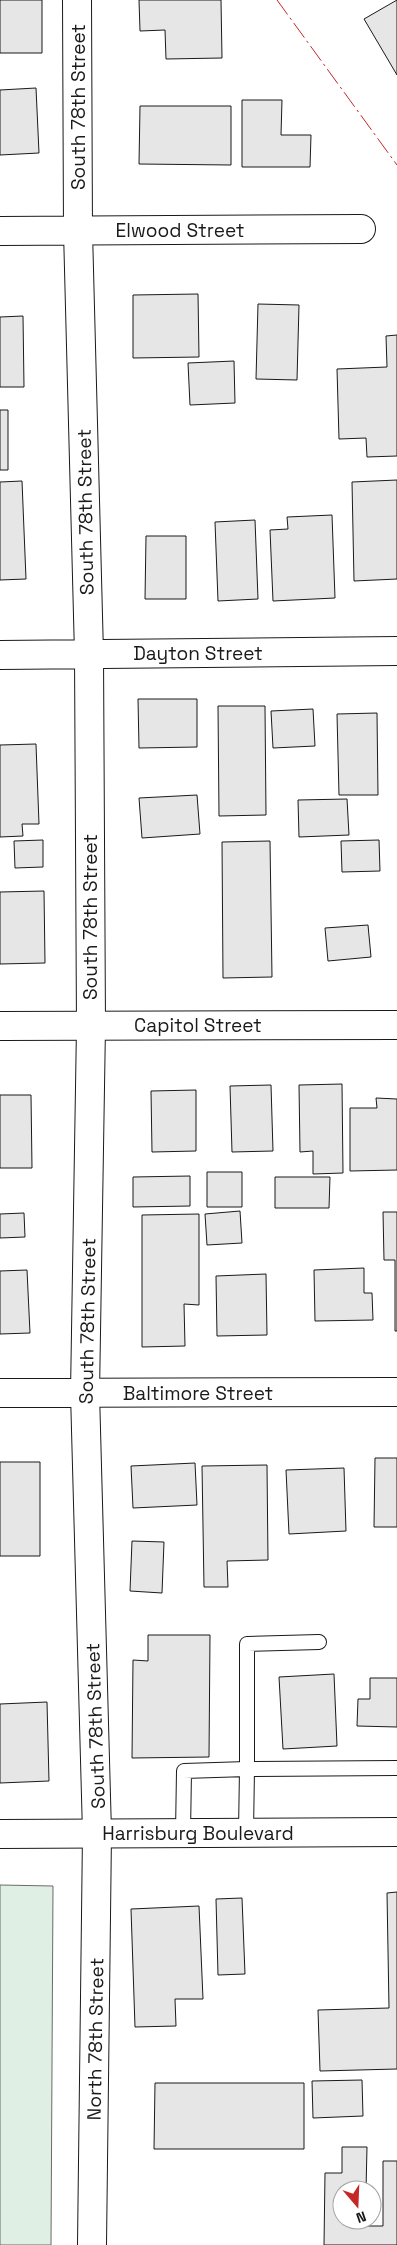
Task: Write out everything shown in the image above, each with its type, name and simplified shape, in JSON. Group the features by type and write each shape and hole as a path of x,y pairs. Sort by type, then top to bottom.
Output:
{"street":[{"name":"South 78th Street","path":"77,0 78,230 88,654 91,1026 86,1393 97,1833"},
{"name":"Elwood Street","path":"0,231 361,229"},
{"name":"Dayton Street","path":"0,654 397,651"},
{"name":"Capitol Street","path":"0,1026 397,1025"},
{"name":"Baltimore Street","path":"0,1393 397,1392"},
{"name":"Harrisburg Boulevard","path":"0,1834 397,1832"},
{"name":"North 78th Street","path":"92,2245 97,1833"}],"lane":[{"path":"246,1832 247,1644 320,1642"},
{"path":"182,1833 184,1771 397,1768"}],"green space":[{"path":"0,1885 53,1886 51,2245 0,2245"}],"building":[{"path":"0,0 42,0 42,53 0,53"},
{"path":"139,0 221,0 222,58 166,59 165,30 140,31"},
{"path":"397,0 397,75 364,19"},
{"path":"36,88 39,153 0,155 0,90"},
{"path":"242,100 282,100 281,135 311,135 310,167 242,167"},
{"path":"140,106 231,106 231,165 139,164"},
{"path":"198,294 199,357 133,358 133,295"},
{"path":"258,304 299,305 297,380 256,379"},
{"path":"23,316 24,387 0,387 0,317"},
{"path":"397,335 397,456 367,457 366,438 339,439 337,369 387,367 386,336"},
{"path":"234,361 235,403 190,405 188,363"},
{"path":"0,410 8,410 8,470 0,470"},
{"path":"397,480 397,579 354,581 352,482"},
{"path":"22,481 26,579 0,580 0,482"},
{"path":"332,515 335,598 273,601 270,530 288,529 287,517"},
{"path":"255,520 258,599 218,601 215,522"},
{"path":"146,536 186,536 186,599 145,599"},
{"path":"138,699 197,699 197,747 139,748"},
{"path":"218,706 265,706 266,815 219,816"},
{"path":"313,709 315,746 273,748 271,711"},
{"path":"377,713 378,795 339,795 337,714"},
{"path":"36,744 39,824 22,824 23,836 0,837 0,745"},
{"path":"197,795 200,834 142,838 139,798"},
{"path":"347,799 349,835 299,837 298,800"},
{"path":"43,840 43,867 15,868 14,841"},
{"path":"379,840 380,871 342,872 341,841"},
{"path":"270,841 272,977 223,978 222,842"},
{"path":"44,891 45,963 0,964 0,892"},
{"path":"368,925 371,957 328,961 325,928"},
{"path":"342,1084 343,1173 313,1174 313,1151 300,1152 299,1085"},
{"path":"271,1085 273,1151 232,1152 230,1086"},
{"path":"196,1090 196,1151 152,1152 151,1091"},
{"path":"0,1095 31,1095 32,1168 0,1168"},
{"path":"376,1098 397,1099 397,1170 350,1171 350,1108 377,1108"},
{"path":"207,1172 242,1172 242,1207 207,1207"},
{"path":"190,1176 190,1206 133,1207 133,1177"},
{"path":"275,1177 330,1177 329,1208 275,1208"},
{"path":"240,1211 242,1243 207,1245 205,1214"},
{"path":"383,1212 397,1212 397,1331 395,1331 395,1260 384,1260"},
{"path":"24,1213 25,1237 0,1238 0,1214"},
{"path":"199,1214 199,1305 184,1304 185,1346 142,1347 142,1215"},
{"path":"364,1268 364,1293 372,1293 373,1320 315,1321 314,1270"},
{"path":"27,1270 30,1333 0,1334 0,1271"},
{"path":"266,1274 267,1335 217,1336 216,1276"},
{"path":"375,1458 397,1458 397,1527 374,1527"},
{"path":"0,1462 40,1462 40,1556 0,1556"},
{"path":"195,1463 197,1505 133,1508 131,1466"},
{"path":"267,1465 268,1560 227,1561 228,1587 204,1587 202,1466"},
{"path":"344,1468 346,1531 289,1534 286,1470"},
{"path":"132,1541 164,1542 162,1593 130,1591"},
{"path":"148,1635 210,1635 209,1757 132,1758 133,1660 148,1661"},
{"path":"334,1674 337,1746 283,1749 279,1677"},
{"path":"370,1678 397,1678 397,1727 357,1726 358,1699 370,1699"},
{"path":"47,1702 49,1781 0,1783 0,1704"},
{"path":"397,1892 397,2069 320,2071 318,2010 389,2008 387,1893"},
{"path":"242,1898 245,1974 218,1975 216,1899"},
{"path":"199,1906 203,1999 175,1999 176,2026 135,2027 131,1909"},
{"path":"362,2080 363,2116 313,2118 312,2081"},
{"path":"155,2083 304,2083 304,2149 154,2149"},
{"path":"342,2147 367,2147 366,2180 332,2180 332,2230 382,2230 383,2161 397,2161 397,2245 324,2245 325,2173 342,2173"}],"power":[{"path":"277,0 397,165"}]}
